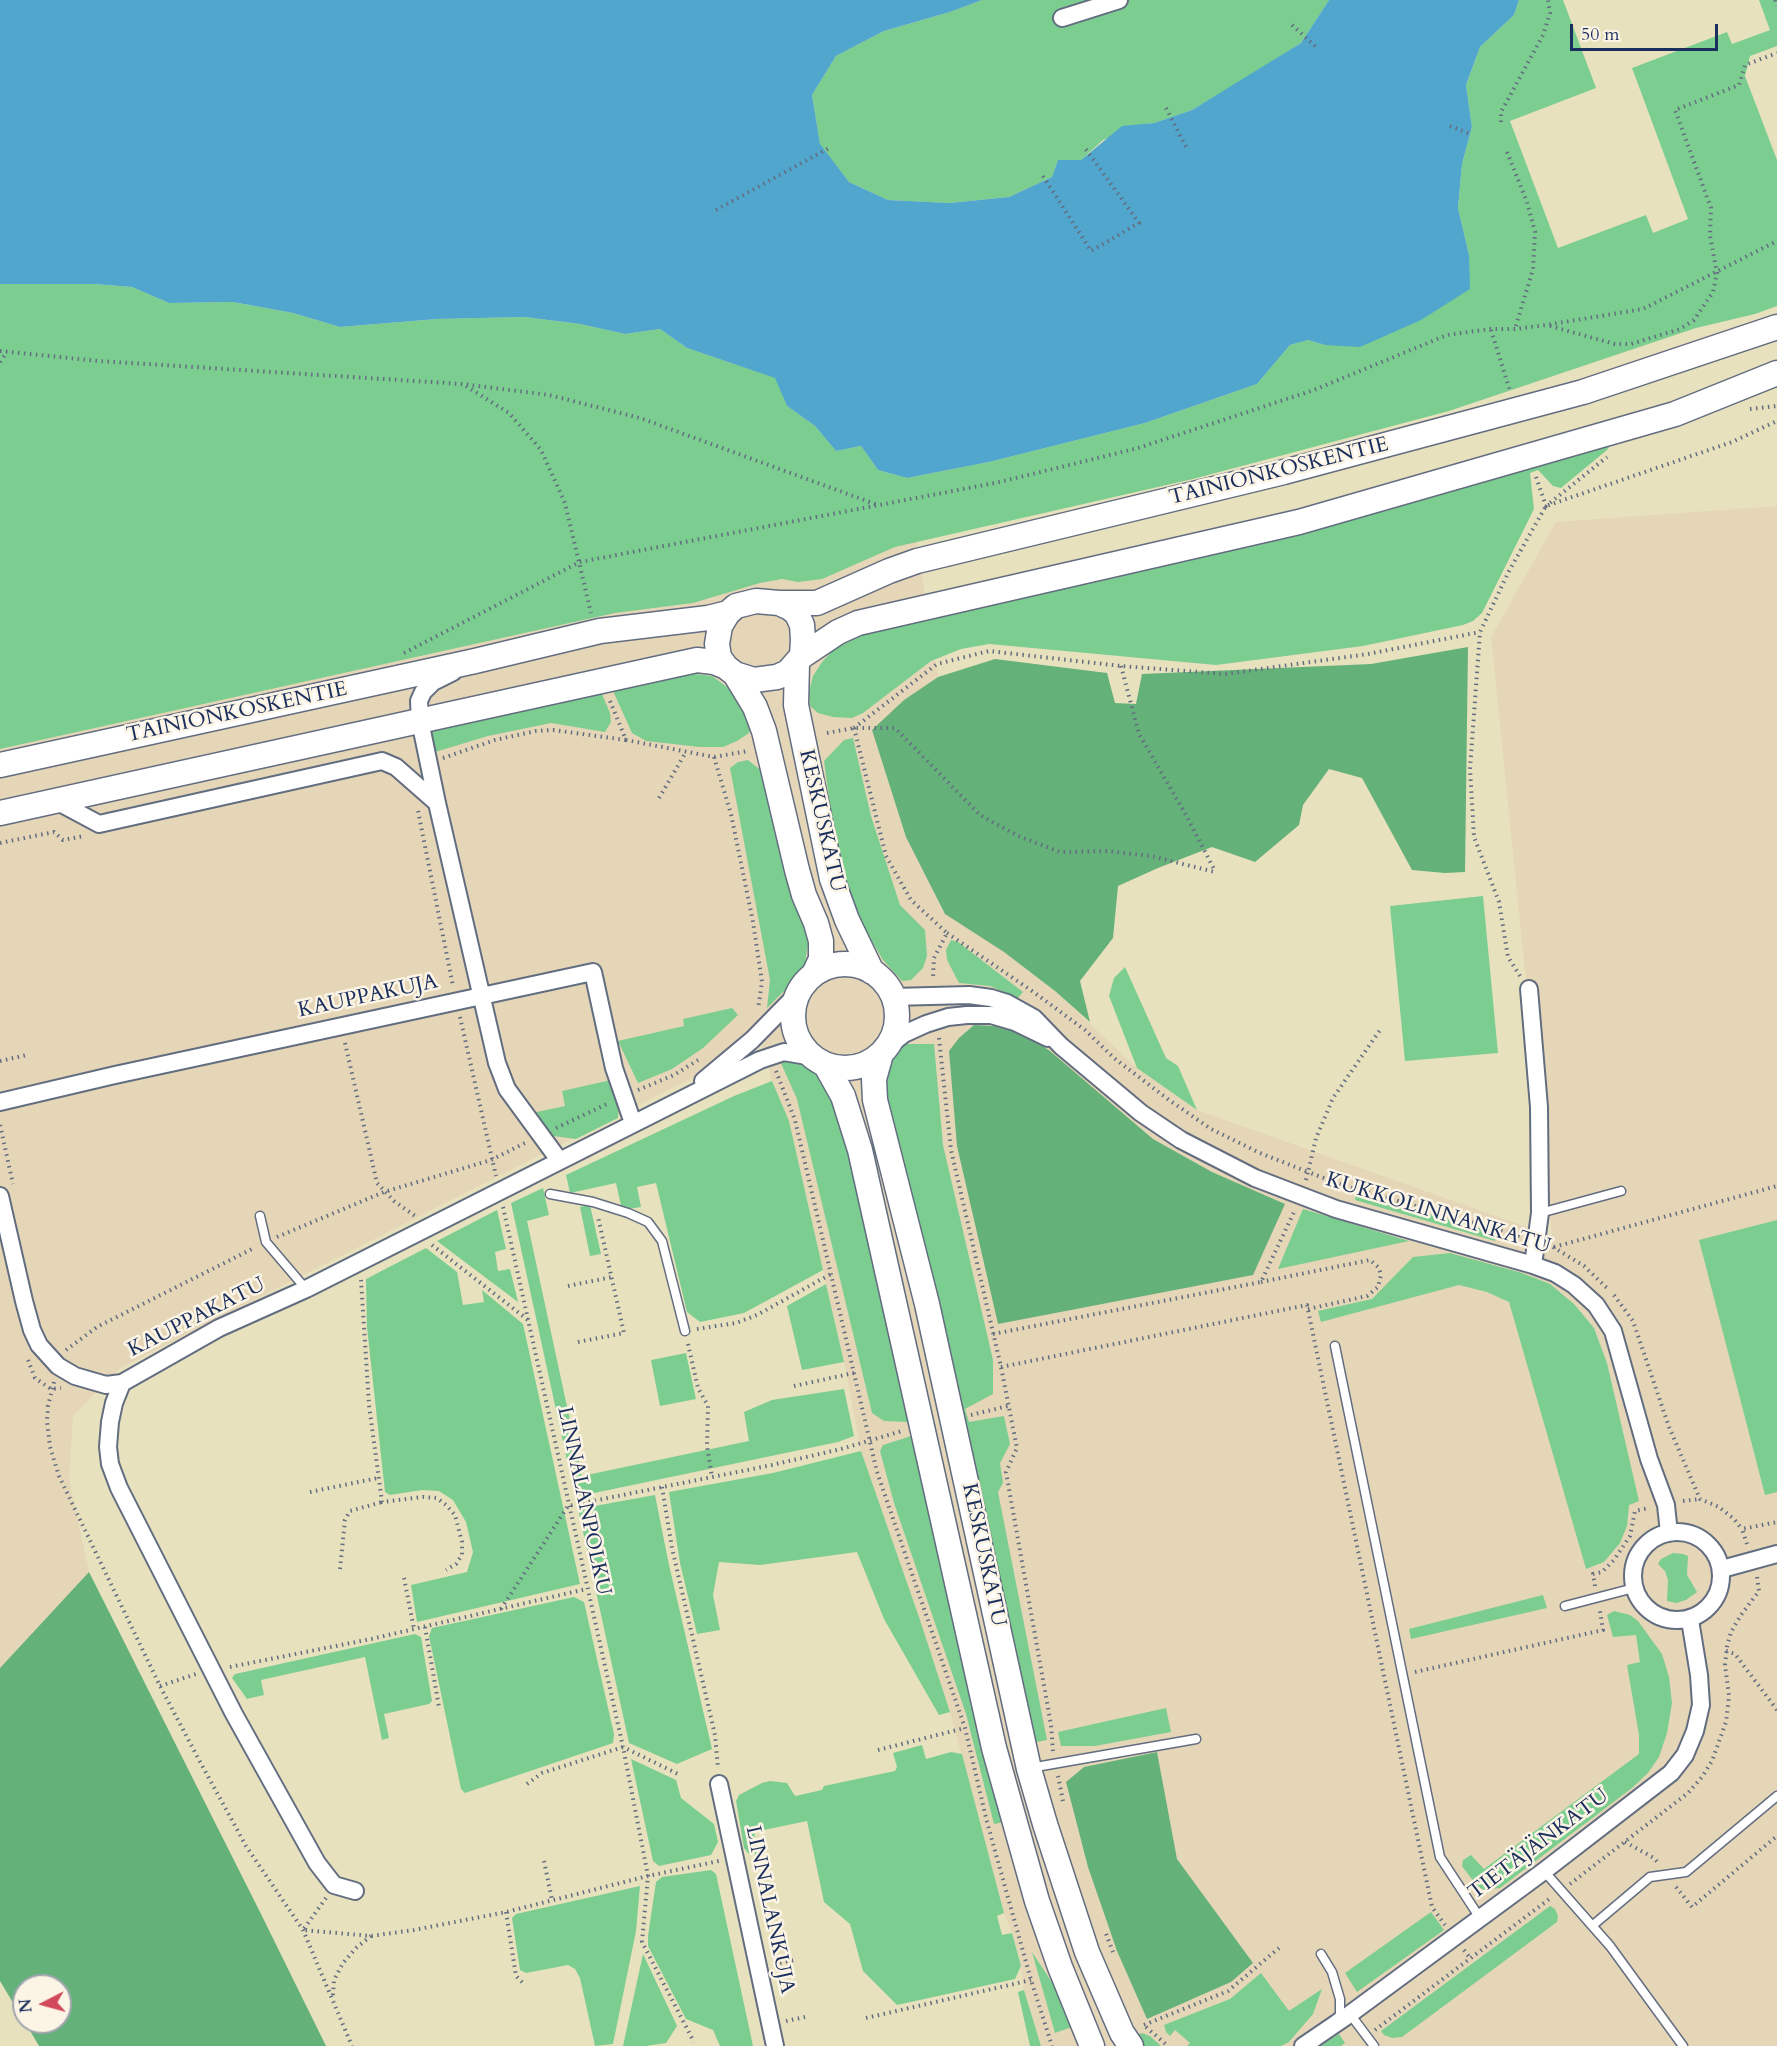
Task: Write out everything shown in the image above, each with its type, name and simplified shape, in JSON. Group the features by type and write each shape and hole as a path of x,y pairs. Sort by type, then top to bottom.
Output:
{"main road":[{"name":"TAINIONKOSKENTIE","path":"779,603 817,603 917,561 1284,472 1583,392 1777,327"},
{"path":"0,813 697,660 714,662 754,680 777,677 788,672 800,659 838,632 858,623 1299,522 1675,414 1777,373"},
{"path":"731,670 719,657 717,645 720,626 728,613 736,606 746,603 765,601 779,603 798,614 802,625 800,659"},
{"name":"TAINIONKOSKENTIE","path":"0,765 475,661 600,631 708,618 728,613"},
{"name":"KESKUSKATU","path":"800,659 796,705 832,879 847,920 872,972"},
{"name":"KESKUSKATU","path":"731,670 755,707 764,731 797,870 818,932 821,959 807,983"},
{"path":"849,965 872,972 884,983 893,997 896,1012 895,1027 890,1041 883,1051 869,1062 855,1067 840,1068 819,1061 799,1042 795,1032 793,1011 807,983 825,969 849,965"},
{"name":"KESKUSKATU","path":"883,1051 874,1079 875,1100 927,1304 1029,1768 1087,1952 1122,2033 1131,2046"},
{"name":"KESKUSKATU","path":"819,1061 843,1096 860,1150 994,1748 1037,1901 1060,1967 1092,2046"}],"street":[{"path":"1062,18 1119,0"},
{"name":"TAINIONKOSKENTIE","path":"475,661 433,682 423,692 419,701 420,721 497,1063 507,1089 559,1160"},
{"path":"56,801 99,824 382,761 396,767 437,803"},
{"name":"KAUPPAKUJA","path":"0,1102 342,1025 593,972 614,1068 633,1123"},
{"name":"KAUPPAKATU","path":"684,1097 763,1029 807,983"},
{"path":"1529,989 1539,1107 1540,1213 1533,1265"},
{"name":"KUKKOLINNANKATU","path":"893,997 969,995 991,998 1022,1010 1035,1018 1061,1046 1141,1113 1180,1140 1255,1178 1336,1209 1533,1265 1555,1273 1574,1285 1596,1305 1613,1331 1649,1460 1665,1505 1669,1533"},
{"name":"KUKKOLINNANKATU","path":"883,1051 904,1034 926,1024 948,1017 967,1015 991,1015 1015,1022 1061,1046"},
{"name":"KAUPPAKATU","path":"334,1886 317,1863 212,1671 119,1488 110,1464 108,1447 114,1403 122,1383 219,1328 306,1289 684,1097 770,1056 784,1052 819,1061"},
{"path":"0,1197 32,1330 39,1345 58,1366 75,1376 106,1385 122,1383"},
{"path":"1685,1531 1702,1538 1714,1550 1722,1569 1722,1584 1716,1599 1705,1612 1690,1620 1672,1621 1655,1615 1642,1604 1634,1588 1633,1570 1639,1553 1651,1540 1669,1533 1685,1531"},
{"path":"1722,1569 1777,1554"},
{"name":"TIETÄJÄNKATU","path":"1303,2046 1544,1871 1671,1773 1685,1755 1695,1731 1701,1705 1699,1675 1690,1620"},
{"name":"LINNALANKUJA","path":"719,1784 775,2046"},
{"path":"334,1886 354,1891"}],"lane":[{"path":"1540,1213 1621,1191"},
{"path":"550,1194 593,1202 648,1222 662,1241 685,1331"},
{"path":"260,1216 266,1242 306,1289"},
{"path":"1335,1346 1440,1857 1480,1918"},
{"path":"1565,1606 1634,1588"},
{"path":"1029,1768 1196,1739"},
{"path":"1592,1926 1650,1877 1686,1872 1777,1796"},
{"path":"1544,1871 1610,1946 1657,2007 1683,2046"},
{"path":"1321,1954 1332,1972 1341,1999 1340,2015 1322,2034"},
{"path":"1350,2014 1374,2046"}],"path":[{"path":"1501,122 1501,112 1543,35 1550,13 1548,0"},
{"path":"1775,0 1777,6"},
{"path":"1292,25 1316,47"},
{"path":"1546,325 1615,344 1631,344 1680,329 1694,320 1713,292 1717,273 1710,236 1710,208 1675,110 1739,85 1745,65 1777,53"},
{"path":"1166,108 1187,149"},
{"path":"1450,126 1470,134"},
{"path":"716,210 829,148"},
{"path":"1043,176 1091,251 1139,223 1085,148"},
{"path":"1507,152 1527,202 1535,232 1533,269 1515,329"},
{"path":"401,655 580,562 1000,482 1138,448 1314,390 1447,335 1546,325 1643,309 1777,241"},
{"path":"1491,329 1510,392"},
{"path":"0,351 111,362 462,384 549,394 640,418 879,506"},
{"path":"0,362 7,352"},
{"path":"462,384 509,413 542,450 565,503 591,614"},
{"path":"1529,989 1508,957 1498,902 1474,837 1470,769 1480,632 1509,571 1546,506 1732,442 1777,421"},
{"path":"1536,477 1546,506"},
{"path":"854,728 937,664 989,651 1121,666 1225,674 1368,654 1480,632"},
{"path":"827,733 854,728 895,728 980,815 1018,836 1060,852 1107,850 1151,856 1215,872 1186,815 1139,734 1121,666"},
{"path":"609,698 626,740"},
{"path":"854,728 886,856 911,900 948,933 1085,1030 1114,1058 1169,1100 1211,1129 1260,1153 1342,1185 1536,1241 1553,1247 1584,1266 1613,1294 1633,1321 1669,1427 1700,1499"},
{"path":"429,763 495,740 536,730 553,730 626,740 714,757 752,750"},
{"path":"659,798 686,752"},
{"path":"714,757 731,814 753,922 762,982 758,1010 763,1029"},
{"path":"0,843 54,832 63,840"},
{"path":"933,980 934,958 948,933"},
{"path":"752,1015 758,1010"},
{"path":"342,1025 372,1166 377,1183 384,1192"},
{"path":"1260,1282 1302,1197 1316,1138 1333,1098 1380,1030"},
{"path":"939,1038 951,1150 1001,1367 1017,1448 1006,1472 1063,1803"},
{"path":"0,1061 27,1055"},
{"path":"352,2046 303,1930 246,1846 160,1686 56,1466 50,1447 48,1406 58,1366 67,1349 97,1327 266,1242 384,1192 491,1160 623,1096 674,1075 705,1055"},
{"path":"770,1056 795,1120 869,1441 890,1511 965,1728 987,1822 1052,2046"},
{"path":"1553,1247 1777,1186"},
{"name":"LINNALANPOLKU","path":"502,1202 586,1589 623,1747 648,1876 642,1942 694,2042"},
{"path":"578,1342 624,1333 593,1202"},
{"path":"429,1242 528,1320"},
{"path":"993,1334 1370,1260 1379,1268 1381,1275 1378,1287 1367,1296 1308,1309"},
{"path":"361,1273 367,1382 382,1502"},
{"path":"712,1478 707,1446 708,1406 698,1388 685,1331 736,1323 757,1315 831,1275"},
{"path":"568,1286 612,1277"},
{"path":"1001,1367 1307,1305 1387,1686"},
{"path":"794,1386 854,1372"},
{"path":"967,1415 1008,1406"},
{"path":"501,1609 568,1506 772,1465 906,1430"},
{"path":"310,1492 378,1478"},
{"path":"662,1487 672,1548 715,1735 719,1784"},
{"path":"340,1569 345,1520 350,1511 382,1502 423,1497 437,1498 455,1515 462,1542 462,1555 446,1570"},
{"path":"1689,1500 1700,1499 1719,1507 1743,1529 1747,1543"},
{"path":"1403,1675 1603,1630 1593,1574 1602,1572 1614,1560 1630,1536 1635,1511 1642,1509"},
{"path":"1743,1529 1777,1522"},
{"path":"404,1578 414,1629"},
{"path":"160,1686 212,1671 425,1627 586,1589"},
{"path":"425,1627 439,1707"},
{"path":"1726,1651 1735,1654 1777,1710"},
{"path":"878,1750 965,1728"},
{"path":"527,1784 542,1773 623,1747 678,1774"},
{"path":"303,1930 371,1936 414,1930 506,1912 648,1876 735,1858"},
{"path":"544,1861 552,1900"},
{"path":"303,1930 334,1886"},
{"path":"506,1912 516,1976 522,1983"},
{"path":"1102,1924 1114,1955"},
{"path":"333,1998 334,1980 343,1963 371,1936"},
{"path":"1142,2020 1145,2026 1228,1990 1279,1948"},
{"path":"866,2018 1031,1980"}],"shaded area":[{"path":"0,284 907,478 938,677 904,700 1004,951 1055,991 1137,1068 1197,1110 1552,1236 1491,637 1556,522 1777,506 1777,2046 1041,2046 950,1712 861,1451 844,1362 789,1122 772,1081 761,1043 120,1368 73,1416 69,1479 89,1572 0,1668"}],"green space":[{"path":"982,0 1329,0 1301,43 1244,79 1192,110 1103,140 1081,160 1058,160 1052,177 1009,197 949,203 888,200 849,182 820,145 812,95 836,56 884,31"},
{"path":"1519,0 1563,0 1596,88 1510,121 1558,248 1646,215 1653,233 1688,219 1632,68 1727,32 1732,44 1770,30 1759,0 1777,0 1777,46 1750,56 1745,76 1777,160 1777,306 1755,314 1696,328 1449,411 1193,479 895,547 822,579 798,582 782,579 760,583 693,603 615,613 0,749 0,284 94,284 132,287 169,303 233,302 293,313 340,327 437,319 524,317 580,324 625,334 660,329 687,348 776,378 787,406 815,426 836,451 861,446 878,470 907,478 989,462 1145,423 1257,384 1290,345 1308,340 1325,345 1469,255 1458,208 1462,164 1472,127 1466,85 1480,47 1514,15"},
{"path":"1614,439 1607,450 1561,488 1553,486 1538,470 1530,473 1534,509 1482,613 1473,621 1463,625 1363,646 1216,665 989,644 961,649 931,661 863,713 852,718 818,713 810,706 809,692 813,676 822,662 834,649 865,634 1293,534"},
{"path":"1468,647 1465,872 1412,870 1362,778 1329,769 1303,805 1299,825 1255,862 1212,847 1118,886 1113,938 1080,981 1090,1022 1055,991 1004,952 945,914 906,837 872,730 904,700 938,677 995,659 1107,673 1115,703 1136,704 1142,674 1371,664"},
{"path":"686,673 712,676 734,692 753,721 749,733 723,747 700,747 646,741 632,733 613,691"},
{"path":"597,693 602,694 610,713 611,722 605,732 551,723 488,736 435,752 429,731"},
{"path":"853,738 871,816 900,905 925,930 927,956 923,968 911,980 902,981 883,960 864,928 843,874 833,830 824,761 844,740"},
{"path":"748,760 763,772 809,936 805,964 792,983 767,1008 770,980 730,768 738,762"},
{"path":"1483,896 1498,1053 1405,1061 1390,906"},
{"path":"951,940 958,942 1023,992 1018,998 990,986 959,983 947,960 946,950"},
{"path":"1125,967 1166,1058 1178,1066 1197,1110 1137,1068 1109,996 1114,978"},
{"path":"732,1008 738,1015 703,1048 672,1069 638,1083 618,1041 684,1026 683,1019"},
{"path":"974,1025 994,1026 1027,1035 1050,1051 1153,1139 1212,1172 1285,1204 1253,1275 998,1324 957,1146 949,1051 959,1038"},
{"path":"906,1044 934,1044 943,1145 993,1360 993,1394 965,1409 969,1422 1004,1416 1010,1444 1000,1463 1003,1483 998,1492 1047,1740 1032,1743 882,1100 887,1063 894,1053"},
{"path":"780,1061 802,1063 818,1072 844,1122 1005,1822 994,1824 966,1714 894,1503 880,1451 883,1445 911,1436 907,1422 884,1421 872,1413 797,1099"},
{"path":"611,1080 619,1102 618,1118 576,1139 553,1136 532,1113 565,1106 562,1091"},
{"path":"772,1081 789,1121 823,1270 744,1313 700,1322 687,1312 656,1183 637,1187 641,1207 622,1210 616,1183 570,1193 566,1175 734,1096"},
{"path":"543,1188 549,1215 527,1221 582,1476 749,1441 744,1412 772,1400 844,1389 854,1436 838,1442 575,1497 511,1203"},
{"path":"1356,1194 1498,1233 1495,1241 1355,1200"},
{"path":"590,1205 601,1254 590,1256 580,1207"},
{"path":"1303,1209 1409,1241 1278,1269"},
{"path":"497,1210 506,1249 495,1252 498,1271 510,1269 518,1302 437,1241"},
{"path":"1777,1220 1777,1492 1765,1495 1699,1240"},
{"path":"426,1248 457,1272 463,1305 484,1302 482,1290 523,1324 580,1584 417,1622 411,1585 467,1572 473,1552 466,1522 453,1500 439,1491 422,1490 390,1495 385,1492 367,1327 366,1279"},
{"path":"1450,1253 1522,1273 1550,1284 1574,1304 1594,1328 1607,1363 1639,1501 1629,1505 1627,1526 1620,1543 1604,1562 1586,1569 1509,1302 1487,1292 1459,1285 1321,1322 1318,1311 1372,1299 1413,1257"},
{"path":"826,1284 844,1362 802,1370 787,1306"},
{"path":"686,1353 696,1399 660,1406 651,1360"},
{"path":"861,1451 950,1712 939,1715 884,1619 857,1552 760,1565 719,1562 713,1595 720,1630 697,1634 680,1563 669,1492 773,1473"},
{"path":"655,1495 712,1749 677,1764 629,1743 578,1509"},
{"path":"1673,1553 1688,1556 1687,1575 1697,1592 1686,1600 1676,1603 1667,1601 1668,1580 1665,1571 1658,1564 1661,1559"},
{"path":"89,1572 326,2046 39,2046 32,2034 72,2034 72,1974 12,1974 12,2001 0,1981 0,1668"},
{"path":"1543,1595 1547,1608 1411,1639 1409,1629"},
{"path":"574,1597 584,1602 614,1734 613,1743 465,1793 461,1789 429,1636 432,1628"},
{"path":"1614,1611 1630,1615 1638,1621 1662,1654 1669,1677 1672,1703 1667,1733 1659,1757 1648,1773 1632,1788 1500,1888 1484,1890 1477,1886 1462,1866 1463,1860 1471,1855 1484,1869 1639,1754 1639,1735 1627,1665 1640,1662 1636,1635 1613,1637 1607,1615"},
{"path":"415,1634 421,1637 432,1701 429,1704 384,1714 389,1738 382,1740 365,1657 261,1680 264,1695 247,1699 232,1678 235,1674"},
{"path":"1166,1708 1171,1732 1095,1746 1061,1746 1058,1732"},
{"path":"922,1745 926,1759 951,1752 962,1754 1004,1913 997,1916 1002,1935 1012,1933 1021,1966 1015,1979 897,2005 863,1971 850,1924 824,1902 807,1821 754,1832 758,1855 749,1854 744,1848 736,1801 739,1795 770,1781 787,1783 795,1796 822,1790 824,1786 895,1771 897,1767 893,1753"},
{"path":"1157,1752 1177,1859 1253,1963 1231,1982 1147,2019 1117,1951 1088,1867 1066,1782 1084,1767"},
{"path":"631,1759 676,1780 681,1798 714,1824 718,1842 711,1855 659,1866 653,1861"},
{"path":"711,1870 716,1874 753,2046 720,2046 713,2030 686,2019 648,1946 656,1882 662,1877"},
{"path":"640,1886 636,1931 613,2044 595,2046 580,1978 575,1969 568,1965 526,1973 520,1970 512,1918 516,1914"},
{"path":"1550,1906 1555,1909 1558,1916 1557,1922 1402,2037 1392,2038 1384,2035 1381,2031"},
{"path":"1431,1912 1444,1930 1357,1992 1345,1973"},
{"path":"1032,1952 1059,1993 1072,2027 1055,2033"},
{"path":"643,1954 677,2026 666,2043 623,2046"},
{"path":"1261,1973 1289,2011 1322,1989 1313,2014 1289,2042 1281,2046 1187,2046 1190,2043 1175,2030 1170,2036 1166,2032 1164,2025 1230,1999"},
{"path":"1024,1990 1041,2046 1030,2046 1018,1992"},
{"path":"1142,2033 1150,2036 1161,2046 1141,2046 1137,2035"},
{"path":"1339,2034 1345,2043 1341,2046 1320,2046"}],"water":[{"path":"0,0 982,0 884,31 836,56 812,95 820,144 849,182 888,200 949,203 1009,197 1052,177 1058,160 1081,160 1122,126 1154,123 1192,110 1301,43 1329,0 1519,0 1514,15 1480,47 1466,85 1472,127 1462,164 1458,208 1469,255 1470,289 1421,320 1360,347 1325,345 1308,340 1290,345 1257,384 1145,423 989,462 907,478 878,470 861,446 836,451 815,426 787,406 775,378 687,348 660,329 625,334 580,324 524,317 437,319 340,327 293,313 233,302 169,303 132,287 94,284 0,284"}]}
